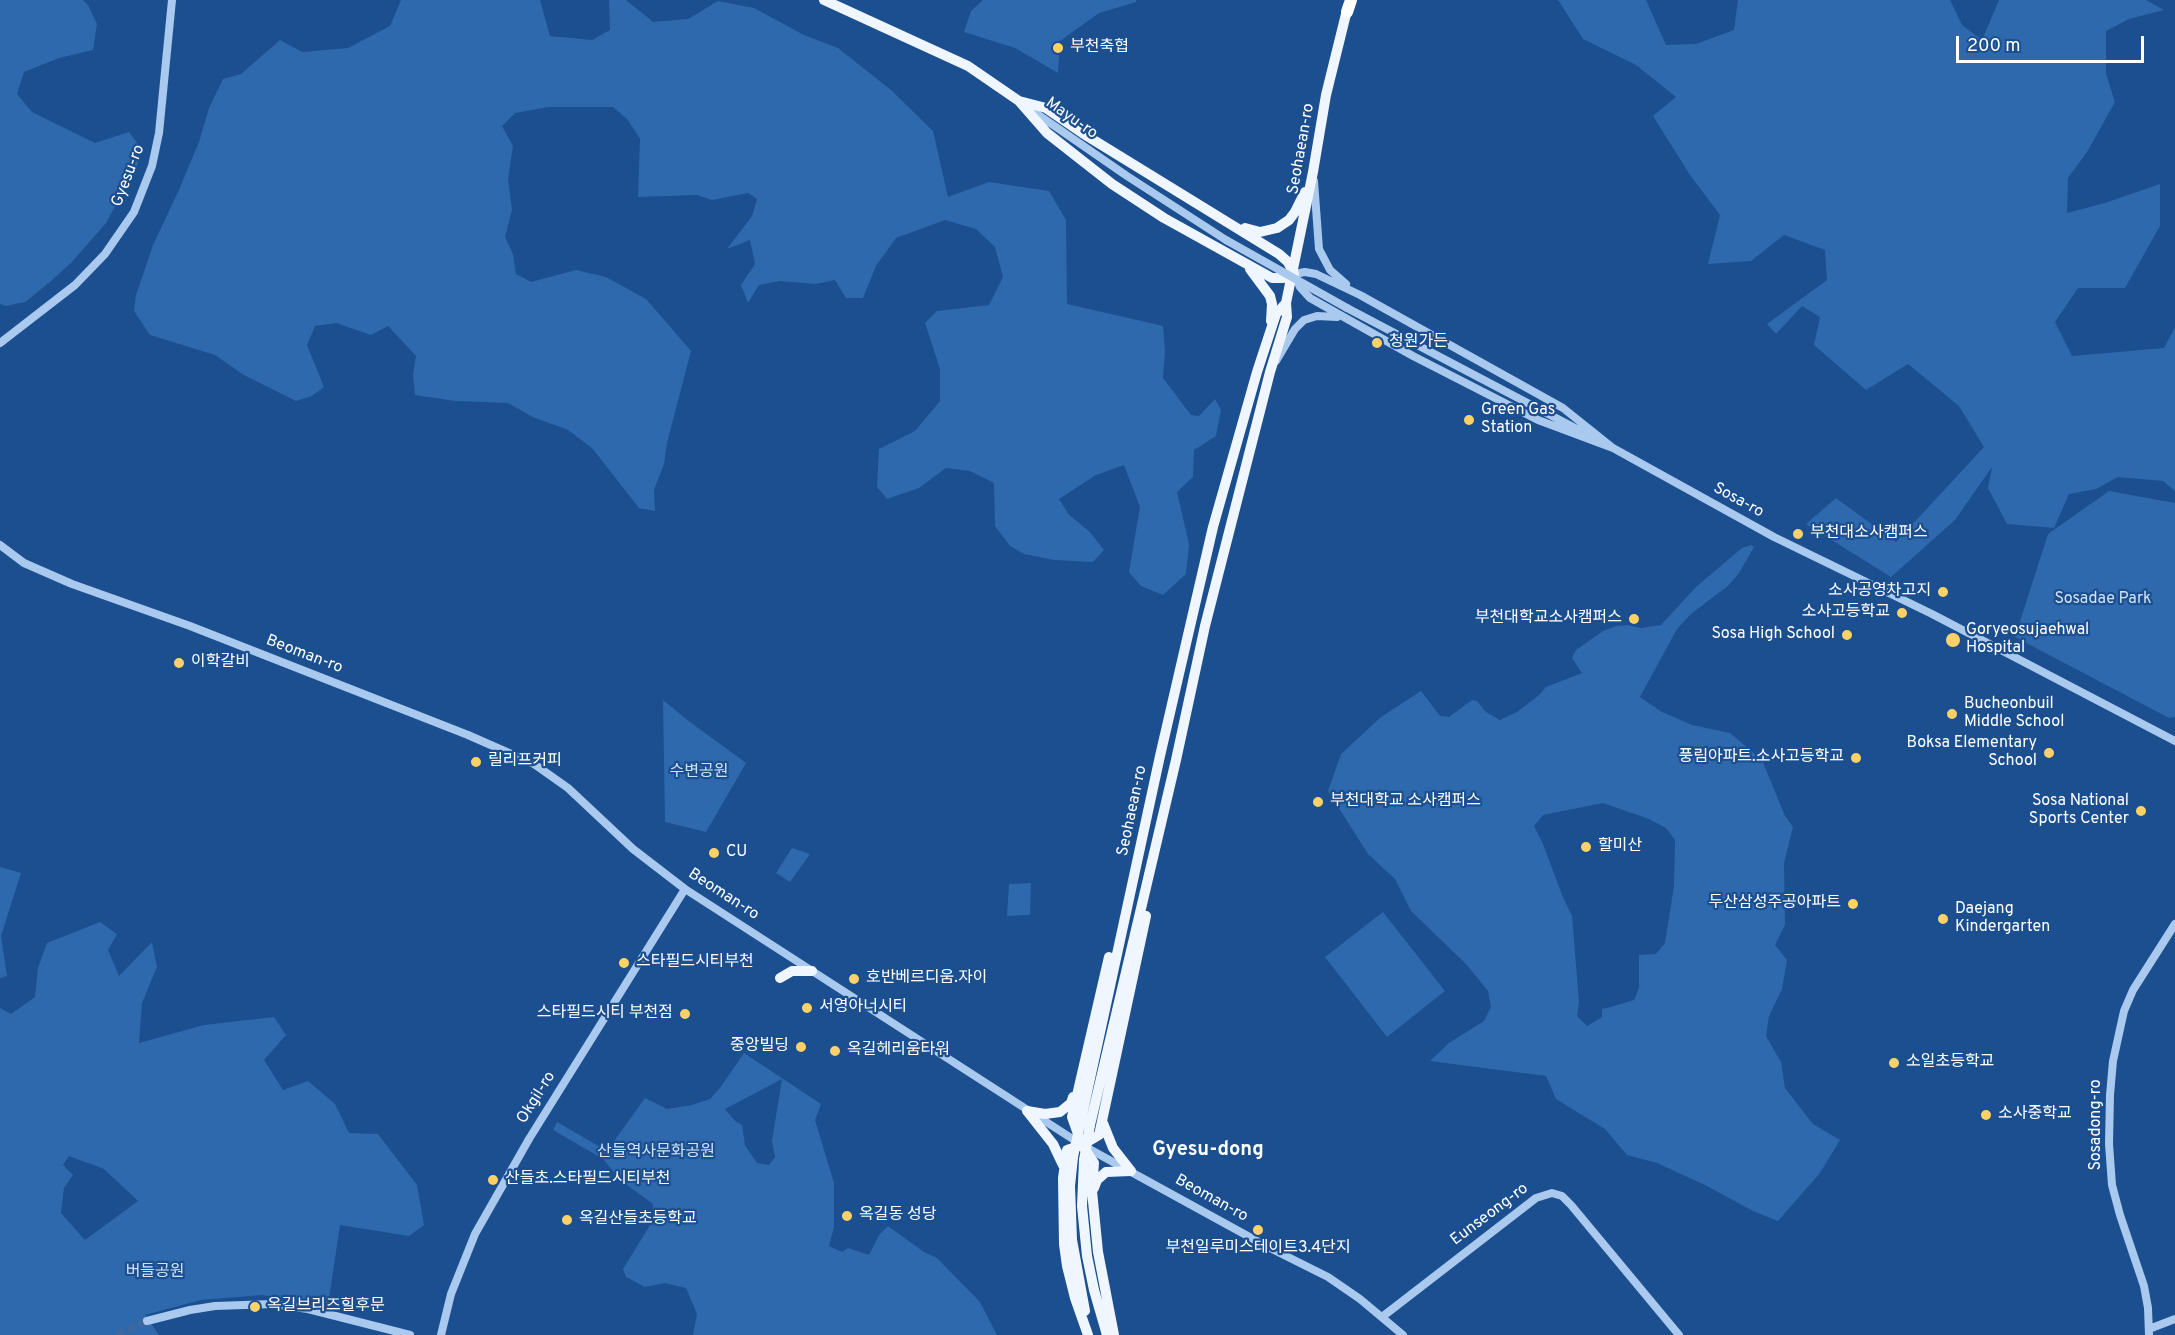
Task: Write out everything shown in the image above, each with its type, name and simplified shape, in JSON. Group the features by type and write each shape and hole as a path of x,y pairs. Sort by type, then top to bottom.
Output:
{"main road":[{"name":"Mayu-ro","path":"824,0 968,66 1019,101"},
{"name":"Seohaean-ro","path":"1085,1123 1156,845 1208,615 1270,372 1287,317 1286,303 1326,95 1349,3"},
{"path":"1019,101 1046,108 1087,136 1279,254 1288,262 1293,276 1272,278 1164,218 1112,184 1047,133 1019,101"},
{"path":"1209,210 1249,230 1269,231 1288,220 1295,212 1313,172"},
{"path":"1246,264 1266,287 1270,296 1272,304 1270,331"},
{"name":"Seohaean-ro","path":"1090,1335 1072,1240 1070,1186 1078,1159 1141,841 1213,527 1270,331 1276,314 1286,303"},
{"path":"1114,1335 1098,1252 1092,1191 1094,1163 1082,1145 1072,1117 1122,903 1141,841"},
{"path":"1090,1335 1075,1298 1064,1244 1064,1167 1067,1150 1082,1145 1099,1135 1139,956 1156,845"},
{"path":"780,978 792,971 812,971"},
{"path":"1027,1111 1045,1114 1060,1112 1071,1103 1077,1089"},
{"path":"1027,1111 1053,1144 1064,1167"},
{"path":"1102,1120 1108,1141 1131,1171"},
{"name":"Seohaean-ro","path":"1078,1159 1087,1257 1107,1335"},
{"path":"1092,1191 1102,1175 1113,1171 1131,1171"}],"street":[{"name":"Gyesu-ro","path":"0,343 75,285 105,254 134,212 152,166 159,133 172,0"},
{"name":"Mayu-ro","path":"1019,101 1127,176 1226,240 1293,276"},
{"path":"1313,172 1319,249 1330,270 1360,295"},
{"path":"1316,274 1360,295 1563,408 1613,448 1538,420 1413,356 1310,298 1293,276 1316,274"},
{"name":"Sosa-ro","path":"1293,276 1347,308 1613,448 1774,537 1932,614 2175,741"},
{"path":"1270,372 1295,329 1304,320 1329,315 1346,319"},
{"name":"Beoman-ro","path":"0,544 24,563 72,584 190,626 468,735 534,764 568,788 633,849 685,889 1082,1145 1266,1246 1318,1271 1349,1290 1403,1335"},
{"name":"Okgil-ro","path":"441,1335 451,1294 475,1234 529,1139 685,889"},
{"name":"Sosadong-ro","path":"2149,1332 2144,1286 2112,1185 2109,1144 2110,1095 2116,1043 2127,1005 2133,990 2175,924"},
{"name":"Eunseong-ro","path":"1382,1317 1536,1198 1552,1193 1562,1196 1571,1205 1679,1335"},
{"path":"147,1321 215,1306 273,1304 308,1309 410,1335"},
{"path":"2149,1332 2175,1319"}],"green space":[{"path":"0,0 83,0 88,5 97,24 93,50 59,58 24,72 17,94 32,112 95,143 129,132 141,148 137,166 106,223 71,263 50,282 25,302 6,306 0,304"},
{"path":"401,0 540,0 550,36 592,40 610,30 609,0 626,0 653,22 688,19 718,1 754,8 804,35 838,48 891,90 933,131 948,197 989,182 1049,191 1066,220 1067,304 1163,326 1165,351 1163,378 1191,415 1199,416 1215,399 1221,410 1216,436 1194,450 1193,477 1177,492 1189,544 1186,574 1163,595 1141,586 1129,572 1140,507 1124,465 1096,475 1059,499 1069,515 1089,531 1104,550 1093,562 1054,560 1024,554 1010,546 995,526 994,483 970,471 946,468 919,488 887,499 877,487 879,449 915,431 940,401 940,369 925,323 937,311 989,305 1003,277 995,247 976,229 945,220 896,238 876,266 863,298 846,298 835,280 816,284 780,281 759,285 748,303 741,285 755,264 750,240 727,249 752,216 757,199 748,193 712,200 697,195 638,197 640,139 628,120 613,107 549,107 515,113 502,126 513,146 508,179 512,210 505,237 513,254 516,274 531,282 576,270 606,277 646,299 691,351 667,443 664,464 654,490 655,511 639,508 592,448 568,430 533,417 508,403 455,401 415,395 413,375 416,356 388,326 371,335 336,323 315,326 307,345 324,387 312,396 296,401 244,375 215,355 150,335 134,311 136,295 153,245 178,192 199,142 209,108 223,79 241,74 280,40 302,52 348,48 390,26"},
{"path":"983,0 1136,0 1136,2 1099,13 1060,41 1058,73 1015,48 964,32 971,11"},
{"path":"1558,0 1646,0 1666,45 1696,44 1734,30 1738,0 1950,0 1962,25 1982,40 1999,0 2146,0 2164,10 2129,19 2106,31 2106,74 2115,102 2087,152 2068,178 2067,213 2160,184 2160,226 2125,288 2078,288 2055,322 2072,356 2164,348 2175,327 2175,491 2163,481 2118,477 2096,489 2069,494 2054,528 2007,524 1988,488 1992,467 1955,520 1891,577 1806,524 1836,498 1896,542 1984,447 1959,406 1908,364 1866,390 1814,345 1820,317 1802,306 1776,334 1767,324 1827,280 1825,250 1784,235 1751,261 1708,264 1720,215 1690,175 1653,116 1676,97 1636,65 1583,39"},
{"name":"Sosadae Park","path":"2109,491 2175,503 2175,717 2169,718 2015,637 2048,534"},
{"path":"1751,545 1754,547 1729,585 1691,614 1677,629 1640,697 1662,712 1692,725 1730,733 1762,760 1785,816 1793,827 1784,863 1785,925 1775,945 1787,960 1782,989 1769,1016 1766,1036 1781,1062 1785,1088 1813,1124 1840,1140 1820,1173 1778,1221 1755,1212 1657,1163 1627,1155 1605,1129 1556,1099 1546,1076 1430,1061 1449,1043 1484,1021 1491,1007 1488,991 1466,964 1411,911 1395,879 1368,854 1328,791 1341,754 1381,717 1421,691 1440,716 1449,717 1472,700 1477,701 1486,712 1500,720 1517,712 1546,687 1582,673 1572,658 1576,650 1603,631 1616,626 1627,625 1641,628 1661,625 1696,587 1742,548","holes":["1603,803 1649,819 1666,828 1675,840 1674,886 1665,943 1656,954 1639,955 1639,988 1634,1000 1602,1009 1602,1017 1587,1026 1577,1016 1579,1002 1572,916 1534,826 1543,815"]},
{"name":"수변공원","path":"663,700 746,763 706,832 665,822"},
{"path":"792,848 810,854 790,882 776,873"},
{"path":"0,867 21,873 1,936 7,976 0,978"},
{"path":"1031,883 1030,915 1007,916 1009,884"},
{"path":"1383,912 1445,991 1387,1037 1325,957"},
{"name":"버들공원","path":"100,922 117,934 108,950 119,976 152,942 157,967 142,1003 139,1043 204,1025 274,1017 286,1035 264,1060 283,1090 308,1081 335,1104 349,1133 378,1134 417,1185 424,1225 409,1236 340,1225 328,1305 262,1295 201,1300 145,1315 159,1335 0,1335 0,1008 11,1014 35,997 38,968 47,943","holes":["69,1156 104,1169 138,1201 85,1240 61,1213 64,1188 73,1175 63,1165"]},
{"name":"산들역사문화공원","path":"744,1053 821,1104 815,1120 834,1183 834,1227 829,1246 842,1252 848,1248 869,1255 879,1235 888,1226 924,1252 937,1258 980,1302 997,1335 693,1335 697,1314 686,1288 665,1283 645,1287 626,1277 623,1269 652,1222 653,1204 620,1180 603,1159 553,1130 557,1122 607,1151 645,1098 667,1109 710,1099","holes":["782,1079 772,1141 775,1157 769,1165 757,1163 745,1145 742,1125 735,1121 725,1109"]}],"tunnel":[{"path":"117,1335 147,1321"}],"place":[{"name":"부천축협","path":"1058,48"},
{"name":"청원가든","path":"1377,343"},
{"name":"Green Gas Station","path":"1469,420"},
{"name":"부천대소사캠퍼스","path":"1798,534"},
{"name":"소사공영차고지","path":"1943,592"},
{"name":"소사고등학교","path":"1902,613"},
{"name":"부천대학교소사캠퍼스","path":"1634,619"},
{"name":"Sosa High School","path":"1847,635"},
{"name":"Goryeosujaehwal Hospital","path":"1953,640"},
{"name":"이학갈비","path":"179,663"},
{"name":"Bucheonbuil Middle School","path":"1952,714"},
{"name":"Boksa Elementary School","path":"2049,753"},
{"name":"풍림아파트.소사고등학교","path":"1856,758"},
{"name":"릴리프커피","path":"476,762"},
{"name":"부천대학교 소사캠퍼스","path":"1318,802"},
{"name":"Sosa National Sports Center","path":"2141,811"},
{"name":"할미산","path":"1586,847"},
{"name":"CU","path":"714,853"},
{"name":"두산삼성주공아파트","path":"1853,904"},
{"name":"Daejang Kindergarten","path":"1943,919"},
{"name":"스타필드시티부천","path":"624,963"},
{"name":"호반베르디움.자이","path":"854,979"},
{"name":"서영아너시티","path":"807,1008"},
{"name":"스타필드시티 부천점","path":"685,1014"},
{"name":"중앙빌딩","path":"801,1047"},
{"name":"옥길헤리움타워","path":"835,1051"},
{"name":"소일초등학교","path":"1894,1063"},
{"name":"소사중학교","path":"1986,1115"},
{"name":"산들초.스타필드시티부천","path":"493,1180"},
{"name":"옥길동 성당","path":"847,1216"},
{"name":"옥길산들초등학교","path":"567,1220"},
{"name":"부천일루미스테이트3.4단지","path":"1258,1230"},
{"name":"옥길브리즈힐후문","path":"255,1307"}],"district":[{"name":"Gyesu-dong","path":"1208,1151"}]}
